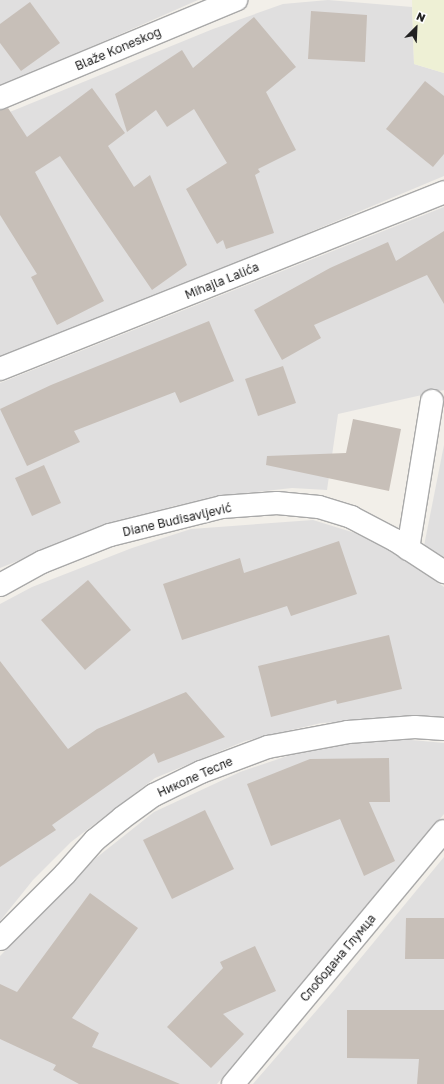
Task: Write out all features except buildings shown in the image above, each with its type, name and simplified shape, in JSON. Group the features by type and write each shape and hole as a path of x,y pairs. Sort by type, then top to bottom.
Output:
{"street":[{"name":"Blaže Koneskog","path":"0,98 236,0"},
{"name":"Mihajla Lalića","path":"0,369 444,192"},
{"path":"408,549 432,401"},
{"name":"Diane Budisavljević","path":"0,584 42,562 110,535 222,507 277,503 319,507 351,517 408,549 444,572"},
{"name":"Николе Тесле","path":"0,939 65,874 95,840 154,795 201,772 268,747 348,732 415,727 444,729"},
{"name":"Слободана Глумца","path":"233,1084 444,831"}],"shaded area":[{"path":"0,0 198,0 0,87"},
{"path":"328,0 412,7 414,64 444,73 444,176 0,362 0,116 213,29 283,4"},
{"path":"444,207 444,390 338,414 327,490 292,488 237,494 174,506 90,532 0,568 0,383"},
{"path":"444,445 444,559 424,546"},
{"path":"313,520 355,533 396,553 444,587 444,721 419,718 321,723 245,741 155,778 71,842 33,880 0,921 0,604 32,587 132,548 191,529"},
{"path":"401,739 444,743 444,814 217,1084 0,1084 0,956 96,858 154,812 240,772 314,747"},
{"path":"444,857 444,1084 253,1084 336,988"}],"green space":[{"path":"412,0 444,0 444,73 414,64"}]}
